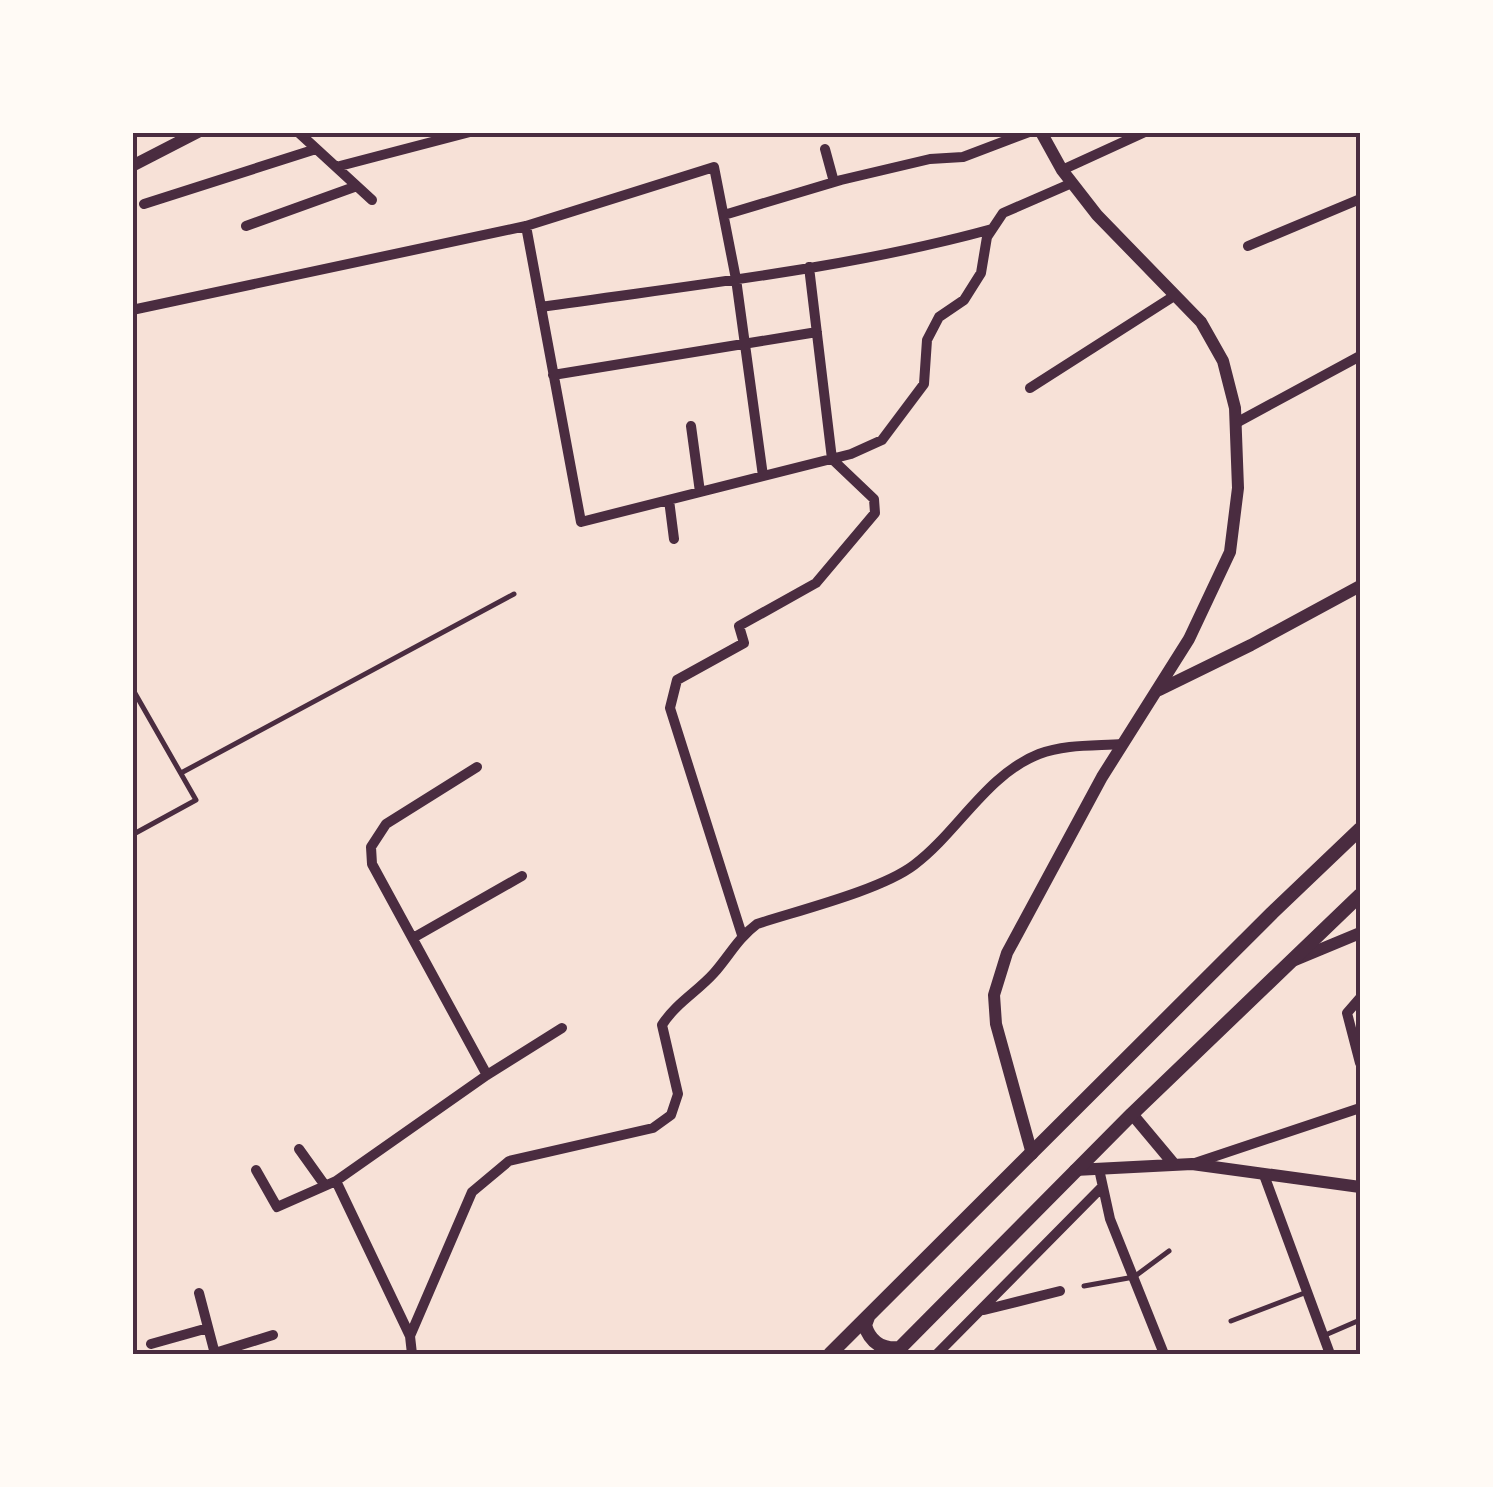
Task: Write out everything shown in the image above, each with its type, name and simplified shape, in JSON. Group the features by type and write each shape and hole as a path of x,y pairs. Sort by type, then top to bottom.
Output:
{"main road":[{"path":"830,1354 1360,829"},
{"path":"868,1317 866,1324 873,1340 898,1351 1075,1170 1360,895"}],"street":[{"path":"132,166 198,132"},
{"path":"298,132 372,200"},
{"path":"336,167 470,132"},
{"path":"724,216 834,182 930,160 963,158 1029,132"},
{"path":"1032,1154 996,1024 994,996 1007,953 1123,744 1189,639 1230,552 1238,488 1236,423 1224,361 1201,322 1072,183 1041,132"},
{"path":"1062,170 1144,132"},
{"path":"825,148 834,182"},
{"path":"144,204 316,149"},
{"path":"132,310 526,226 714,167 746,342 763,476"},
{"path":"526,226 581,522 832,459 882,440 924,384 927,340 938,317 964,300 980,273 988,237 1003,213 1072,183"},
{"path":"246,226 357,186"},
{"path":"1248,246 1360,199"},
{"path":"541,308 810,267 993,229"},
{"path":"742,935 670,708 677,680 744,642 739,626 816,583 875,513 874,499 832,459 810,267"},
{"path":"1030,388 1174,296"},
{"path":"553,375 817,332"},
{"path":"1236,423 1360,356"},
{"path":"692,426 700,492"},
{"path":"668,500 674,539"},
{"path":"1156,691 1251,646 1360,586"},
{"path":"410,1336 472,1192 490,1174 508,1161 652,1128 671,1115 678,1094 662,1025 673,1007 713,974 742,935 757,924 891,879 914,866 983,795 1038,754 1066,747 1123,744"},
{"path":"477,766 386,824 371,846 372,864 487,1074"},
{"path":"413,938 522,876"},
{"path":"1288,963 1360,933"},
{"path":"1360,998 1347,1013 1360,1063"},
{"path":"256,1170 277,1207 330,1182 487,1074 562,1028"},
{"path":"1192,1164 1360,1108"},
{"path":"1132,1114 1173,1163"},
{"path":"299,1149 330,1182 410,1336 412,1354"},
{"path":"1075,1170 1192,1164 1360,1187"},
{"path":"1100,1168 1110,1219 1164,1354"},
{"path":"1264,1175 1330,1354"},
{"path":"937,1354 1102,1186"},
{"path":"984,1310 1060,1291"},
{"path":"199,1292 215,1354 273,1336"},
{"path":"152,1344 208,1328"}],"lane":[{"path":"180,773 514,594"},
{"path":"132,688 196,800 132,835"},
{"path":"1084,1286 1134,1277 1169,1251"},
{"path":"1231,1321 1307,1292"},
{"path":"1322,1336 1360,1320"}]}
